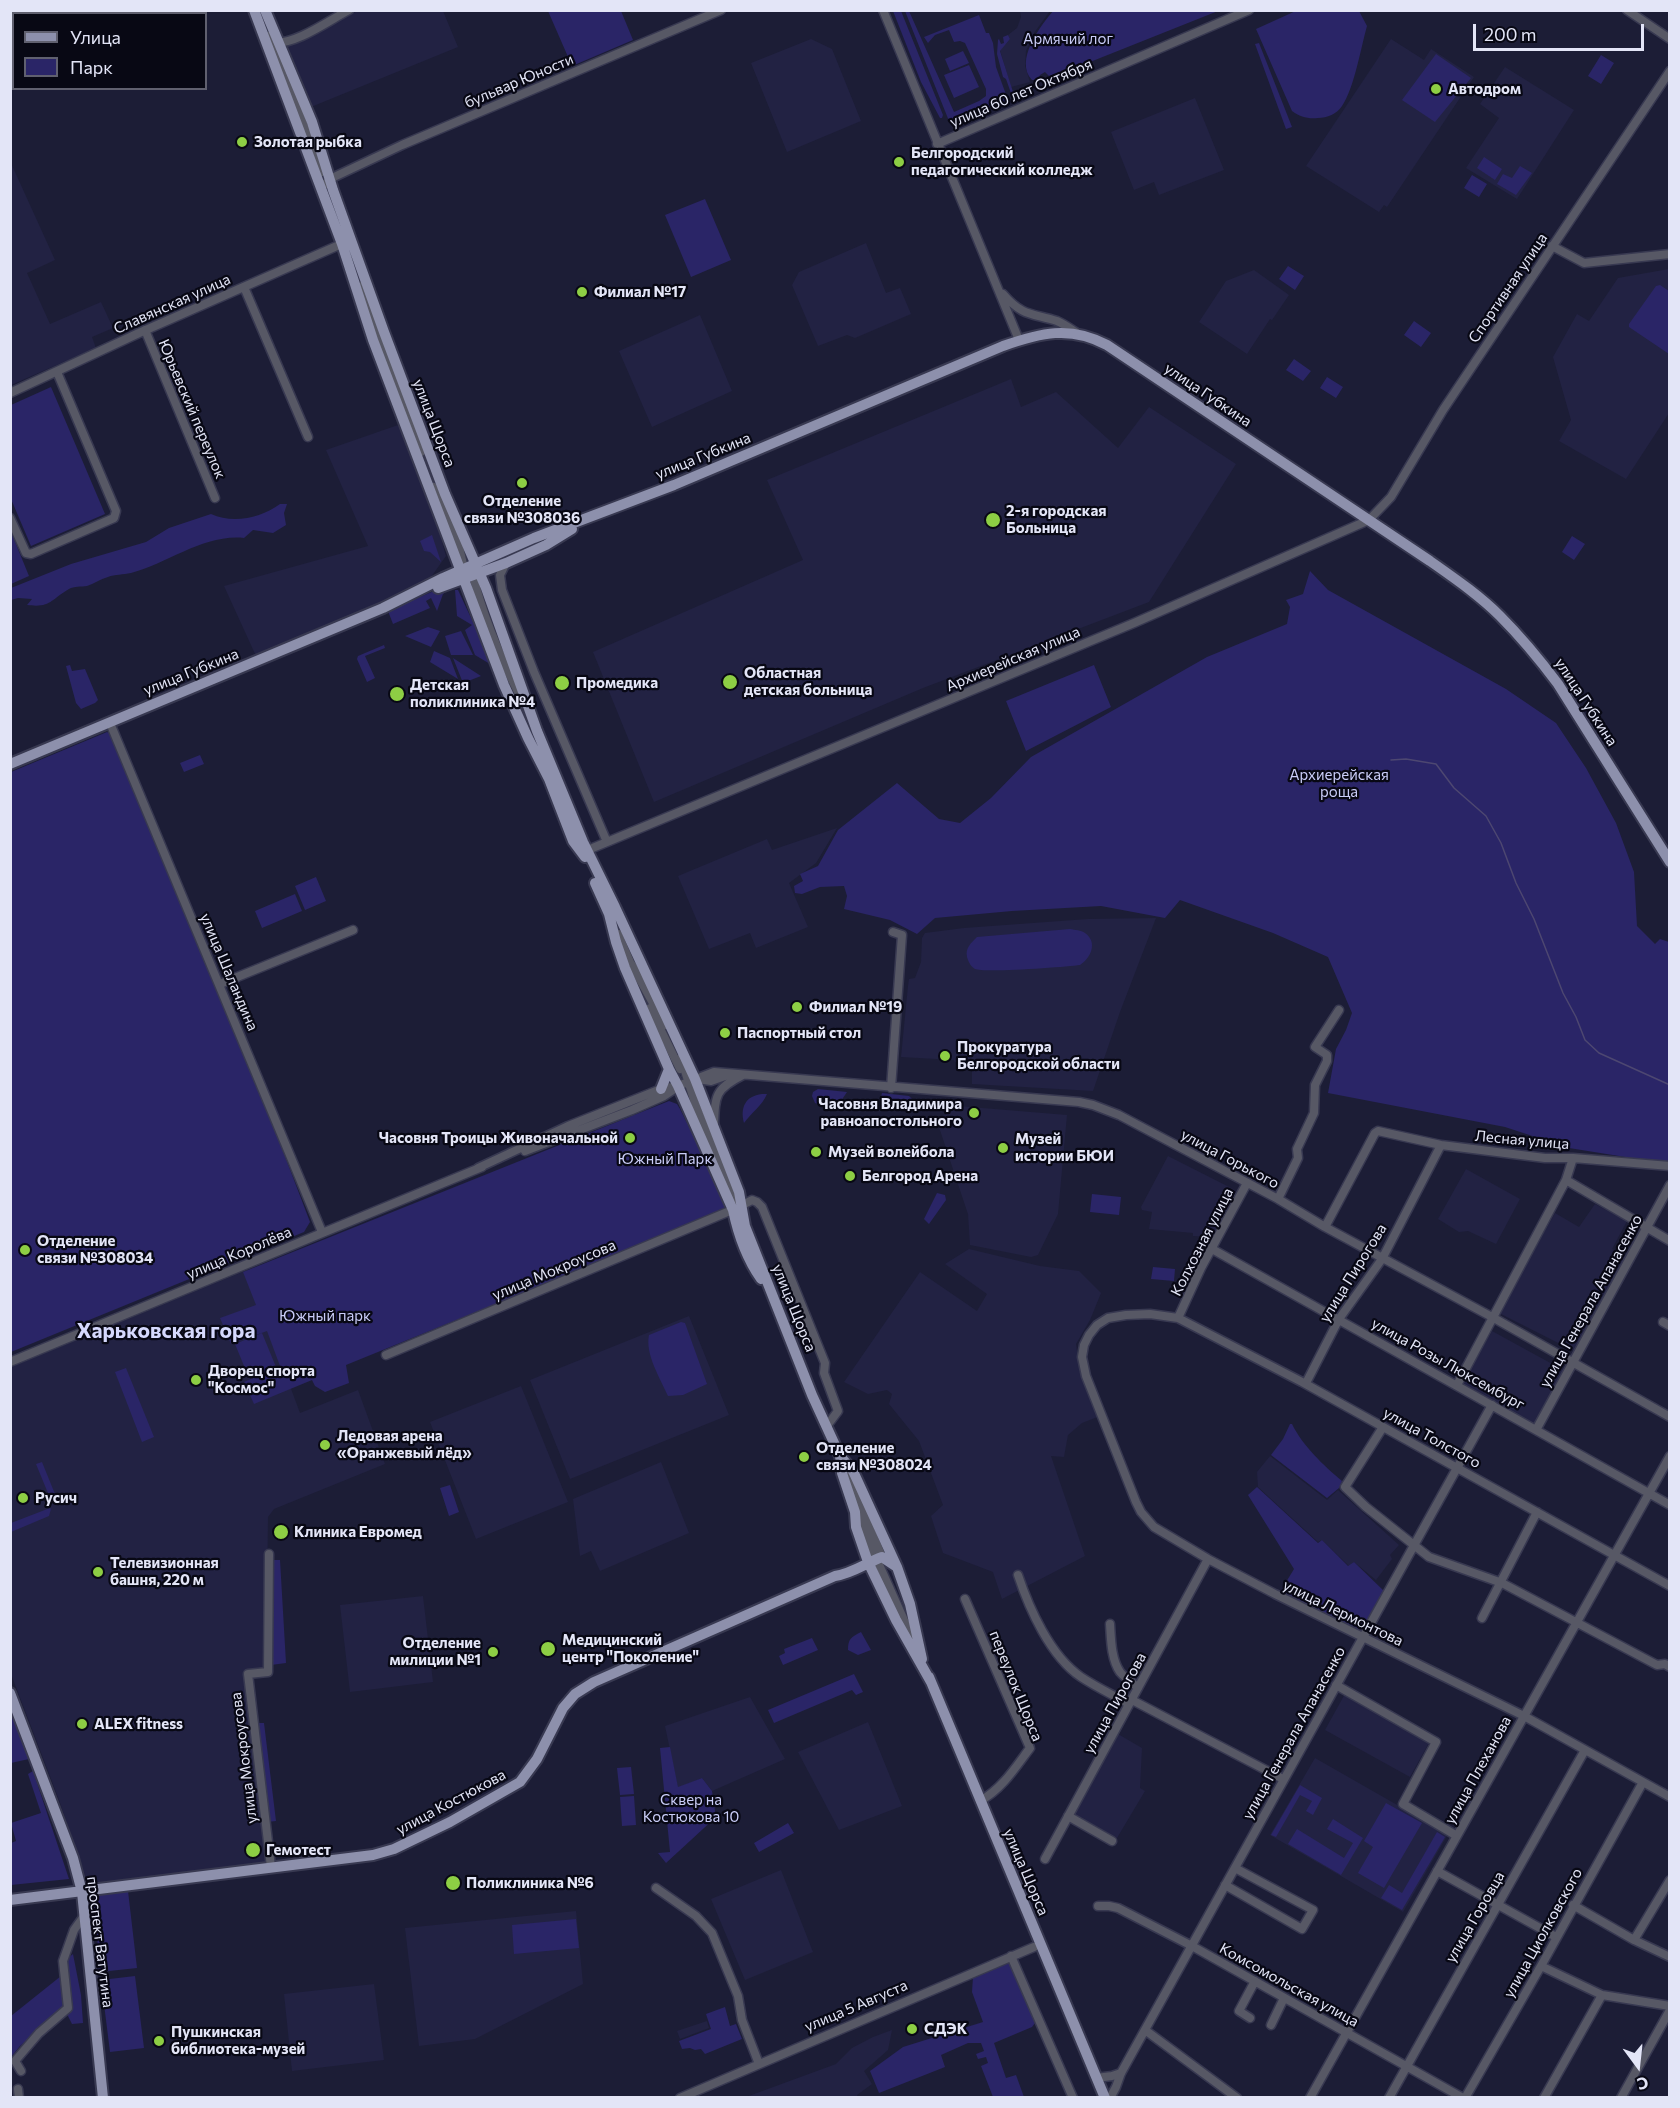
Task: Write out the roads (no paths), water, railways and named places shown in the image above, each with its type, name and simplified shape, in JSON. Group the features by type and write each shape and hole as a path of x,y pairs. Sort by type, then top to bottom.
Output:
{"main road":[{"name":"улица Щорса","path":"254,10 276,43 312,122 323,180 347,229 348,244 373,340 448,537 489,597 537,731 587,852 609,914"},
{"name":"улица Щорса","path":"265,10 323,180 445,494 468,546 469,593 477,614 520,722 549,779 572,840 587,852"},
{"name":"улица Губкина","path":"383,608 400,605 470,572 496,554 674,485 1019,340 1044,334 1077,333 1107,345 1369,520 1473,592 1499,615 1533,651 1572,704 1670,862"},
{"name":"улица Губкина","path":"10,764 383,608 443,578 506,564 546,545 592,517"},
{"path":"443,578 450,562 448,537"},
{"path":"468,546 479,554 496,554"},
{"path":"489,597 488,585 495,568"},
{"path":"587,852 686,1082 714,1129 739,1192 738,1230 753,1268 773,1297"},
{"path":"609,914 624,965 669,1069 686,1082 694,1122 738,1208"},
{"path":"661,1089 669,1069"},
{"name":"улица Щорса","path":"738,1208 826,1427 840,1456 853,1471 897,1567 910,1604 921,1657 1037,1943 1096,2078 1107,2097"},
{"name":"улица Щорса","path":"840,1456 842,1473 855,1512 856,1527 876,1559 891,1611 931,1682"},
{"path":"876,1559 897,1567"},
{"name":"улица Костюкова","path":"10,1900 373,1855 394,1849 450,1822 520,1782 537,1759 563,1708 575,1694 588,1686 835,1576 857,1570 876,1559"},
{"name":"проспект Ватутина","path":"10,1693 72,1858 82,1892 103,2097"},
{"path":"988,1821 1011,1859 1038,1926 1037,1943"}],"street":[{"name":"улица Щорса","path":"260,10 276,43"},
{"path":"276,43 349,10"},
{"name":"бульвар Юности","path":"323,180 721,10"},
{"path":"883,10 1019,340"},
{"name":"улица 60 лет Октября","path":"937,144 1249,10"},
{"path":"1627,10 1670,39"},
{"name":"Спортивная улица","path":"1369,520 1391,497 1443,410 1670,71"},
{"name":"улица Щорса","path":"348,244 410,418 461,536 470,572 549,779"},
{"name":"Славянская улица","path":"10,393 145,330 348,244"},
{"path":"1552,246 1584,263 1670,254"},
{"path":"244,287 308,437"},
{"path":"997,287 1020,310 1033,316 1059,322 1077,333"},
{"name":"Юрьевский переулок","path":"145,330 215,498"},
{"path":"10,518 26,553 31,554 114,518 116,511 57,372"},
{"name":"Архиерейская улица","path":"587,852 1134,623 1369,520"},
{"path":"506,564 500,575 502,590 534,672 607,842"},
{"name":"улица Щорса","path":"477,614 512,681"},
{"path":"512,681 537,731"},
{"name":"улица Шаландина","path":"110,723 322,1232"},
{"name":"улица Щорса","path":"609,914 632,966 677,1048 686,1082 738,1208"},
{"path":"220,984 353,930"},
{"path":"891,1088 902,935 893,932"},
{"path":"1278,1199 1298,1158 1297,1149 1314,1113 1315,1085 1327,1062 1327,1055 1315,1047 1339,1010"},
{"name":"улица Горького","path":"686,1082 714,1072 891,1088 1017,1096 1093,1105 1119,1115 1278,1199 1670,1417"},
{"path":"714,1129 718,1093 727,1083 744,1075"},
{"name":"улица Королёва","path":"478,1168 534,1140 661,1089 686,1082"},
{"name":"улица Королёва","path":"10,1362 478,1168 632,1110 664,1096 686,1082"},
{"name":"улица Щорса","path":"694,1122 723,1171"},
{"name":"Лесная улица","path":"1325,1227 1375,1134 1383,1131 1441,1145 1545,1158 1670,1166"},
{"name":"улица Пирогова","path":"1306,1383 1339,1319 1382,1258 1441,1145"},
{"path":"1456,1385 1566,1180 1573,1158"},
{"path":"1566,1180 1670,1241"},
{"name":"Колхозная улица","path":"1086,1376 1082,1357 1084,1346 1097,1325 1108,1318 1150,1314 1178,1318 1247,1184"},
{"name":"улица Генерала Апанасенко","path":"1536,1430 1670,1185"},
{"path":"738,1208 752,1200 762,1208 825,1364 824,1373 838,1411 826,1427"},
{"name":"улица Мокроусова","path":"386,1355 738,1208"},
{"name":"улица Розы Люксембург","path":"1212,1249 1670,1505"},
{"name":"улица Толстого","path":"1178,1318 1306,1383 1670,1586"},
{"name":"улица Лермонтова","path":"1086,1376 1141,1512 1154,1527 1208,1559 1524,1716 1670,1797"},
{"name":"улица Генерала Апанасенко","path":"1107,2097 1116,2087 1120,2073 1492,1405"},
{"path":"1383,1427 1345,1486 1366,1507 1429,1557 1502,1583 1657,1665 1665,1664 1670,1667"},
{"name":"улица Щорса","path":"840,1456 876,1559 921,1657"},
{"name":"улица Плеханова","path":"1310,2097 1670,1456"},
{"path":"1482,1618 1537,1512"},
{"name":"улица Мокроусова","path":"269,1554 268,1671 248,1674 271,1867"},
{"name":"улица Пирогова","path":"1045,1859 1208,1559"},
{"path":"1018,1575 1030,1606 1051,1644 1080,1676 1283,1779"},
{"name":"переулок Щорса","path":"965,1599 1029,1748 1002,1785 993,1794 980,1801"},
{"path":"1110,1624 1111,1646 1115,1661 1120,1672 1138,1688"},
{"path":"1336,1685 1436,1742 1402,1804 1457,1836"},
{"name":"улица Горовца","path":"1389,2097 1585,1750"},
{"name":"улица Циолковского","path":"1464,2097 1541,1966 1643,1782"},
{"path":"1068,1816 1112,1841"},
{"path":"1225,1885 1302,1929 1313,1910 1235,1868"},
{"path":"1437,1871 1556,1937"},
{"path":"1634,1940 1670,1880"},
{"path":"656,1888 696,1916 712,1933 738,1996 742,2020 759,2064"},
{"path":"1574,1905 1670,1958"},
{"name":"Комсомольская улица","path":"1098,1906 1118,1908 1192,1946 1464,2097"},
{"path":"21,2071 13,2064 39,2033 68,2008 63,1961 74,1930 84,1916"},
{"name":"улица 5 Августа","path":"680,2097 1015,1955 1037,1943"},
{"path":"1015,1955 1073,2097"},
{"path":"1541,1966 1602,1995 1670,2008 1621,2097"},
{"path":"1250,2018 1239,2011 1255,1982"},
{"path":"1544,2097 1602,1995"},
{"path":"1271,2025 1284,1998"},
{"path":"1145,2030 1237,2097"},
{"path":"1096,2078 1120,2073"}],"waterway":[{"path":"1391,760 1406,759 1436,764 1454,788 1486,816 1501,843 1516,883 1534,919 1563,993 1585,1040 1599,1053 1670,1085"}],"place":[{"name":"Автодром","path":"1436,89"},
{"name":"Золотая рыбка","path":"242,142"},
{"name":"Белгородский педагогический колледж","path":"899,162"},
{"name":"Филиал №17","path":"582,292"},
{"name":"Отделение связи №308036","path":"522,483"},
{"name":"2-я городская Больница","path":"993,520"},
{"name":"Областная детская больница","path":"730,682"},
{"name":"Промедика","path":"562,683"},
{"name":"Детская поликлиника №4","path":"397,694"},
{"name":"Филиал №19","path":"797,1007"},
{"name":"Паспортный стол","path":"725,1033"},
{"name":"Прокуратура Белгородской области","path":"945,1056"},
{"name":"Часовня Владимира равноапостольного","path":"974,1113"},
{"name":"Часовня Троицы Живоначальной","path":"630,1138"},
{"name":"Музей истории БЮИ","path":"1003,1148"},
{"name":"Музей волейбола","path":"816,1152"},
{"name":"Белгород Арена","path":"850,1176"},
{"name":"Отделение связи №308034","path":"25,1250"},
{"name":"Дворец спорта \"Космос\"","path":"196,1380"},
{"name":"Ледовая арена «Оранжевый лёд»","path":"325,1445"},
{"name":"Отделение связи №308024","path":"804,1457"},
{"name":"Русич","path":"23,1498"},
{"name":"Клиника Евромед","path":"281,1532"},
{"name":"Телевизионная башня, 220 м","path":"98,1572"},
{"name":"Медицинский центр \"Поколение\"","path":"548,1649"},
{"name":"Отделение милиции №1","path":"493,1652"},
{"name":"ALEX fitness","path":"82,1724"},
{"name":"Гемотест","path":"253,1850"},
{"name":"Поликлиника №6","path":"453,1883"},
{"name":"СДЭК","path":"912,2029"},
{"name":"Пушкинская библиотека-музей","path":"159,2041"}],"district":[{"name":"Харьковская гора","path":"166,1331"}],"park label":[{"name":"Армячий лог","path":"1068,39"},
{"name":"Архиерейская роща","path":"1339,784"},
{"name":"Южный Парк","path":"665,1159"},
{"name":"Южный парк","path":"325,1316"},
{"name":"Сквер на Костюкова 10","path":"691,1808"}]}
